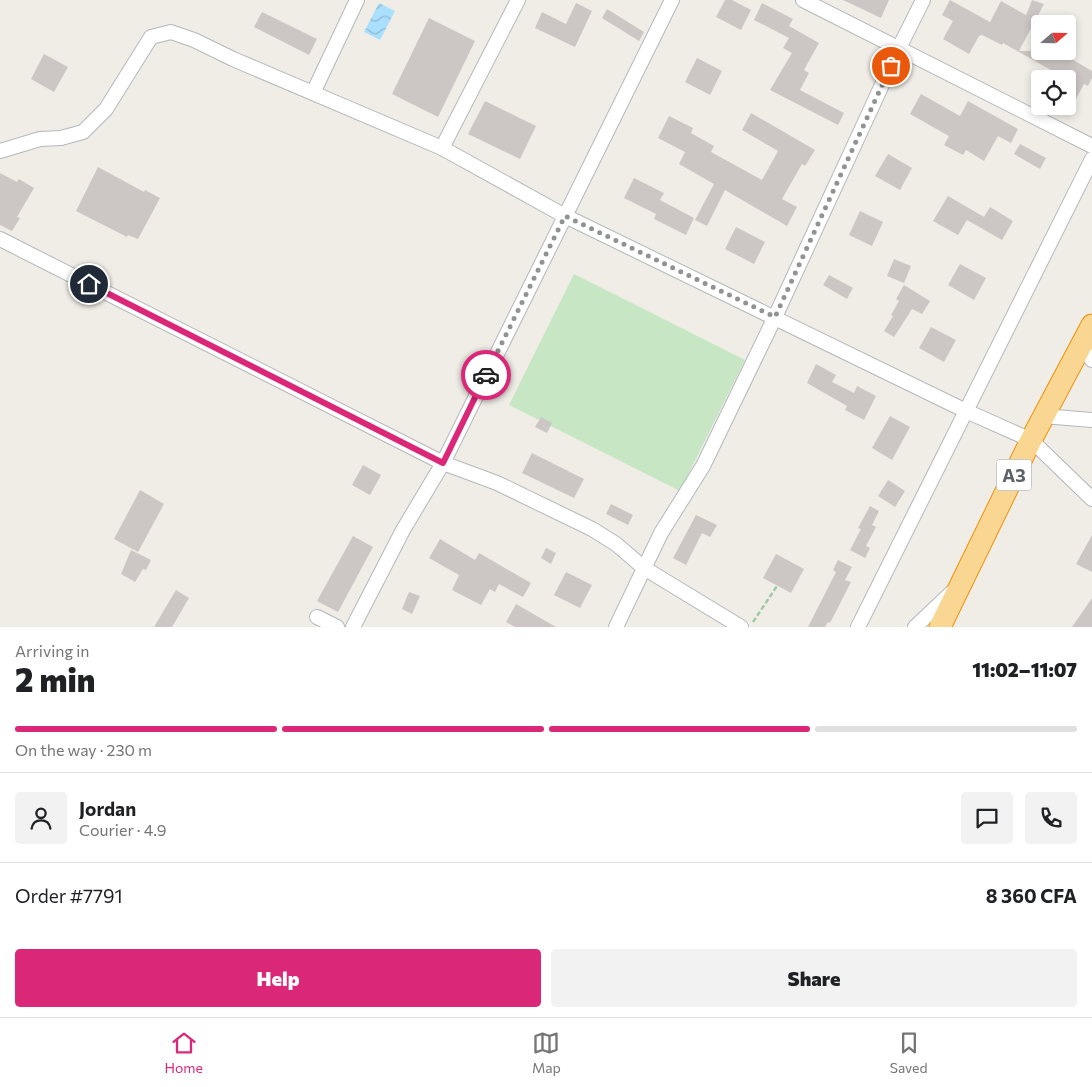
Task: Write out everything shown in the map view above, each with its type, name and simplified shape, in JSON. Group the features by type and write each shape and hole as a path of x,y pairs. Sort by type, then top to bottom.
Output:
{"highway":[{"name":"A3","path":"940,627 1031,440 1044,416 1086,353 1092,325"}],"street":[{"path":"313,93 357,0"},
{"path":"442,148 518,0"},
{"path":"353,627 403,530 443,463 672,0"},
{"path":"804,0 1092,146"},
{"path":"616,627 661,533 703,466 923,0"},
{"path":"0,151 40,139 61,138 83,132 106,110 151,37 171,32 194,40 442,148 565,216 966,411 1031,440 1092,499"},
{"path":"858,627 1092,159"},
{"path":"0,239 443,463 497,483 592,529 616,544 644,568 741,627"},
{"path":"1044,416 1092,420"},
{"path":"915,627 959,587"},
{"path":"317,617 337,627"}],"path":[{"path":"749,627 777,586"}],"green space":[{"path":"574,274 745,360 680,491 509,405"}],"water":[{"path":"379,3 395,11 380,40 364,32"}],"building":[{"path":"725,0 732,0 751,10 741,30 716,17"},
{"path":"843,0 889,0 881,18"},
{"path":"950,0 990,22 1001,1 1026,15 1032,0 1044,4 1038,15 1031,15 1031,28 1019,51 1031,51 1031,59 1003,43 1002,45 982,35 979,36 969,54 943,39 953,21 942,15"},
{"path":"576,3 592,11 575,47 535,28 542,12 566,24"},
{"path":"762,3 793,19 789,26 819,43 804,70 809,73 800,90 844,113 838,125 770,90 792,53 783,48 789,38 754,20"},
{"path":"607,9 644,32 639,41 602,18"},
{"path":"262,12 317,39 309,55 254,27"},
{"path":"429,18 475,41 438,117 392,94"},
{"path":"44,54 68,67 54,92 31,79"},
{"path":"697,58 722,71 710,95 685,82"},
{"path":"1033,60 1073,60 1092,71 1092,78 1088,86 1084,84 1076,98 1076,70 1051,70"},
{"path":"921,94 960,116 968,101 1018,129 1011,143 998,136 984,161 966,150 963,155 944,145 949,136 910,114"},
{"path":"485,101 536,126 520,159 468,134"},
{"path":"751,113 815,150 805,166 802,164 782,199 797,207 787,226 725,190 707,226 695,220 714,184 679,164 685,152 658,138 669,116 693,128 691,133 714,146 711,152 762,180 778,151 742,130"},
{"path":"1020,144 1046,158 1040,169 1014,154"},
{"path":"888,154 912,168 900,190 875,176"},
{"path":"98,167 144,192 145,190 160,198 138,239 128,235 127,237 76,211"},
{"path":"0,173 17,182 19,179 34,188 17,217 20,218 12,231 0,225"},
{"path":"634,178 664,193 660,200 694,218 686,235 654,219 656,214 624,198"},
{"path":"948,196 984,217 990,207 1013,221 1002,240 967,220 958,235 933,221"},
{"path":"860,211 883,222 872,246 849,235"},
{"path":"736,227 765,242 754,264 725,249"},
{"path":"894,259 911,266 904,283 887,276"},
{"path":"960,264 986,278 974,300 948,285"},
{"path":"829,275 853,288 847,299 823,285"},
{"path":"904,285 930,301 922,314 912,309 894,337 884,331 893,316 891,315 899,301 896,299"},
{"path":"931,327 956,340 944,362 919,348"},
{"path":"816,364 836,375 832,382 854,393 857,386 876,396 864,420 845,410 847,406 807,383"},
{"path":"890,416 910,427 892,460 872,448"},
{"path":"541,417 552,423 547,433 535,427"},
{"path":"532,453 584,479 574,498 522,473"},
{"path":"363,465 381,475 370,495 352,485"},
{"path":"888,480 905,491 895,507 878,496"},
{"path":"140,490 164,504 138,552 114,539"},
{"path":"611,504 633,515 628,525 606,514"},
{"path":"870,506 879,511 872,525 876,527 866,546 870,548 865,558 850,550 861,529 858,528"},
{"path":"696,515 717,525 710,537 702,533 686,565 673,558"},
{"path":"1092,535 1092,572 1076,564"},
{"path":"353,536 373,547 338,612 317,601"},
{"path":"440,539 475,560 479,553 531,583 523,597 499,584 495,592 490,589 481,605 452,590 459,575 429,558"},
{"path":"546,548 556,553 551,564 541,558"},
{"path":"131,550 151,560 146,570 143,569 135,582 121,574"},
{"path":"776,554 804,569 791,593 763,578"},
{"path":"838,560 852,567 845,580 851,582 830,623 828,622 825,627 808,627 836,572 833,570"},
{"path":"566,572 592,585 580,608 554,595"},
{"path":"176,590 189,598 172,627 154,627"},
{"path":"409,592 420,596 412,614 402,609"},
{"path":"1092,598 1092,627 1072,627"},
{"path":"516,604 556,627 515,627 506,622"}],"way so far":[{"path":"486,375 565,216 775,317 891,66"}],"route":[{"path":"89,284 443,463 486,375"}]}
